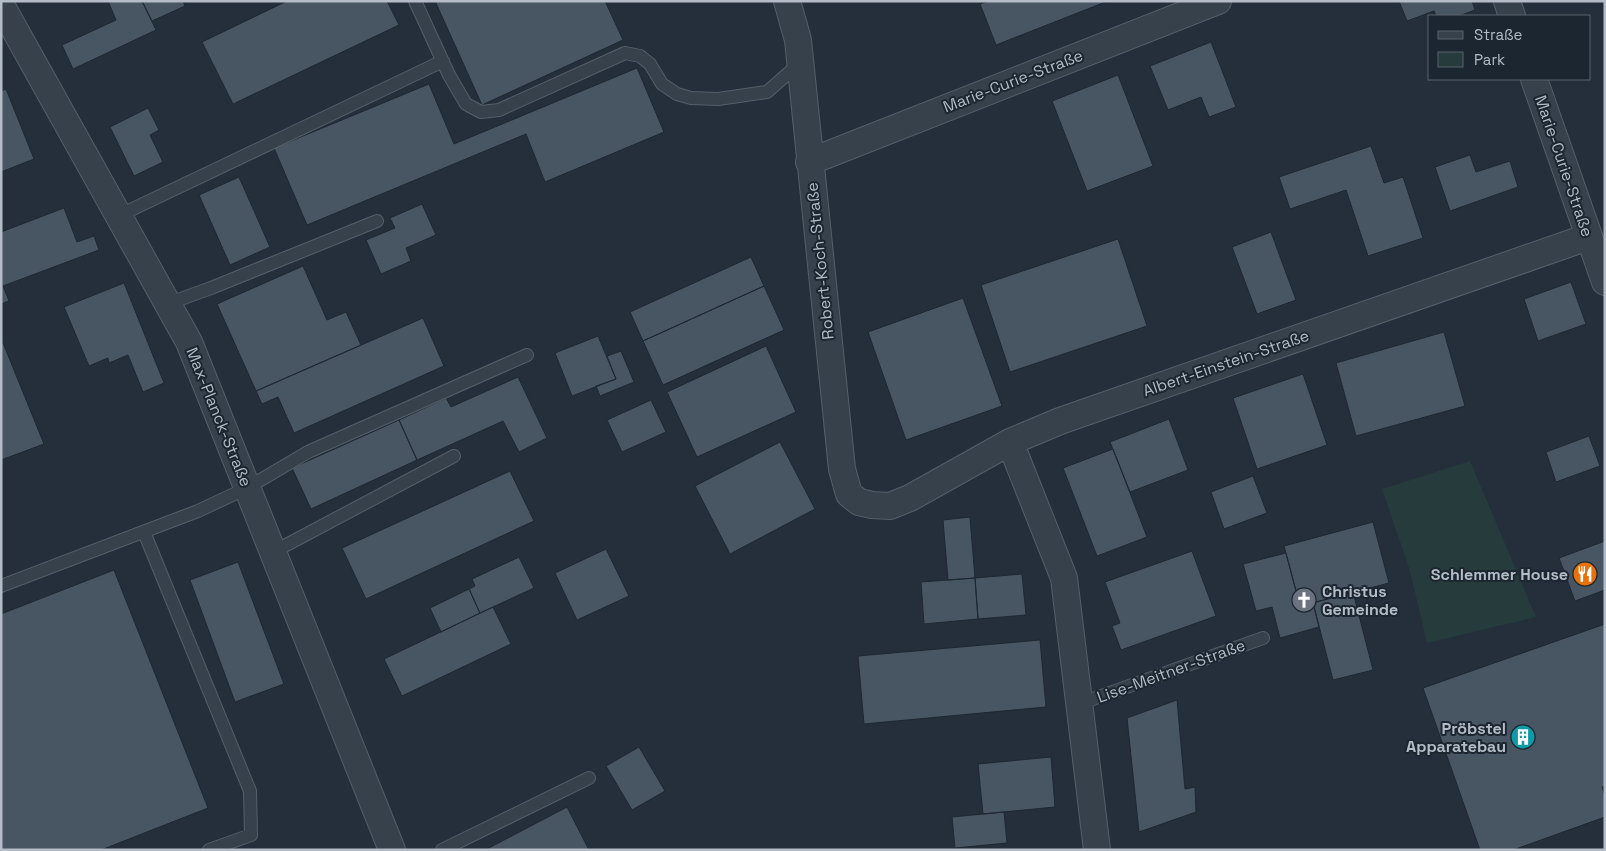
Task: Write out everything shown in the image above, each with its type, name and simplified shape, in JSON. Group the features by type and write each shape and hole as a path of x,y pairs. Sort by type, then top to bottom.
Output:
{"street":[{"name":"Robert-Koch-Straße","path":"787,1 798,40 809,162 845,483 849,494 859,502 872,505"},
{"name":"Marie-Curie-Straße","path":"809,162 1218,1"},
{"path":"1507,1 1512,15"},
{"name":"Max-Planck-Straße","path":"4,20 189,342 392,850"},
{"name":"Marie-Curie-Straße","path":"1534,80 1605,282"},
{"name":"Albert-Einstein-Straße","path":"872,505 890,506 910,498 1010,442 1060,421 1588,237"},
{"name":"Lise-Meitner-Straße","path":"1010,442 1064,578 1097,850"}],"lane":[{"path":"415,1 442,61 466,104 481,112 499,110 625,54 640,56 650,64 662,84 677,94 691,98 718,99 767,92 800,63"},
{"path":"118,216 442,61"},
{"path":"167,304 377,221"},
{"path":"1,586 198,512 247,488 308,452 527,355"},
{"path":"273,552 454,456"},
{"path":"144,532 250,791 251,835 210,850"},
{"name":"Lise-Meitner-Straße","path":"1079,704 1263,638"},
{"path":"442,850 589,778"}],"green space":[{"path":"1470,461 1536,617 1427,643 1410,571 1382,489"}],"building":[{"path":"108,1 142,1 156,30 73,69 62,45 116,20"},
{"path":"142,1 183,1 185,6 152,21"},
{"path":"287,1 387,1 399,25 233,104 202,42"},
{"path":"435,1 605,1 623,40 482,105"},
{"path":"988,1 1108,1 996,45 980,4"},
{"path":"1399,1 1472,1 1475,10 1462,15 1436,15 1434,11 1407,21"},
{"path":"1211,42 1236,107 1209,117 1201,97 1168,110 1150,66"},
{"path":"637,68 664,132 545,182 526,134 307,225 274,148 429,84 454,144"},
{"path":"1118,75 1153,166 1087,191 1052,101"},
{"path":"6,89 34,159 1,172 1,91"},
{"path":"148,108 159,130 150,135 163,162 134,176 110,127"},
{"path":"1371,146 1384,183 1403,177 1423,238 1368,256 1346,190 1290,209 1279,177"},
{"path":"1470,155 1476,172 1510,161 1518,187 1450,211 1435,167"},
{"path":"239,177 270,247 230,265 199,195"},
{"path":"422,204 436,235 406,248 411,261 381,274 366,240 395,228 390,218"},
{"path":"64,208 77,242 94,236 99,250 3,286 9,301 1,304 1,232"},
{"path":"1271,232 1296,300 1257,314 1232,247"},
{"path":"1118,239 1147,326 1010,372 981,285"},
{"path":"751,257 764,286 643,341 630,312"},
{"path":"303,266 327,320 346,312 361,345 256,391 217,304"},
{"path":"1571,282 1586,324 1538,341 1524,299"},
{"path":"124,283 164,383 143,392 128,355 109,363 108,358 89,366 64,307"},
{"path":"764,286 784,330 663,385 643,341"},
{"path":"963,298 1002,406 906,440 868,332"},
{"path":"423,318 444,366 294,433 278,397 262,404 256,391"},
{"path":"1444,332 1465,406 1356,436 1336,363"},
{"path":"598,336 616,379 572,396 555,353"},
{"path":"1,338 44,444 1,460"},
{"path":"766,346 796,412 697,457 667,392"},
{"path":"621,351 634,382 600,396 596,386 616,379 607,356"},
{"path":"1303,374 1327,445 1257,469 1233,398"},
{"path":"518,377 547,438 519,452 503,421 417,460 399,420 446,398 451,407"},
{"path":"651,400 666,432 622,452 607,420"},
{"path":"1169,419 1188,470 1130,492 1110,442"},
{"path":"399,420 417,460 311,509 292,468"},
{"path":"1589,436 1600,466 1556,482 1546,452"},
{"path":"780,442 815,509 730,554 695,486"},
{"path":"1113,449 1147,537 1097,556 1063,468"},
{"path":"510,471 534,521 366,599 342,548"},
{"path":"1253,476 1267,513 1224,529 1211,492"},
{"path":"970,517 975,578 948,580 943,520"},
{"path":"1373,522 1389,583 1300,606 1284,546"},
{"name":"Schlemmer House","path":"1605,541 1605,590 1575,601 1559,558"},
{"path":"606,549 629,596 577,620 555,573"},
{"path":"1192,551 1216,616 1121,650 1112,626 1120,623 1105,582"},
{"path":"1286,553 1300,606 1313,603 1319,627 1280,638 1272,607 1256,611 1243,564"},
{"path":"519,557 534,588 480,613 469,589 475,586 472,579"},
{"path":"238,562 284,684 235,702 190,580"},
{"path":"114,570 208,808 101,850 1,850 1,614"},
{"path":"1022,574 1026,615 978,619 975,578"},
{"path":"975,578 978,619 924,624 921,582"},
{"path":"469,589 480,613 441,632 430,608"},
{"path":"1353,592 1373,670 1333,680 1313,603"},
{"path":"493,607 511,644 402,696 384,659"},
{"name":"Pröbstel Apparatebau","path":"1605,624 1605,786 1602,787 1605,796 1605,817 1513,850 1480,850 1423,688"},
{"path":"1040,640 1046,707 864,724 858,656"},
{"path":"1177,700 1185,789 1195,787 1196,812 1139,832 1127,718"},
{"path":"639,747 665,791 632,810 606,766"},
{"path":"1051,757 1055,807 983,814 978,764"},
{"path":"567,807 589,850 485,850"},
{"path":"1004,812 1007,843 955,848 952,817"}],"place":[{"name":"Schlemmer House","path":"1585,574"},
{"name":"Christus Gemeinde","path":"1304,600"},
{"name":"Pröbstel Apparatebau","path":"1523,737"}]}
